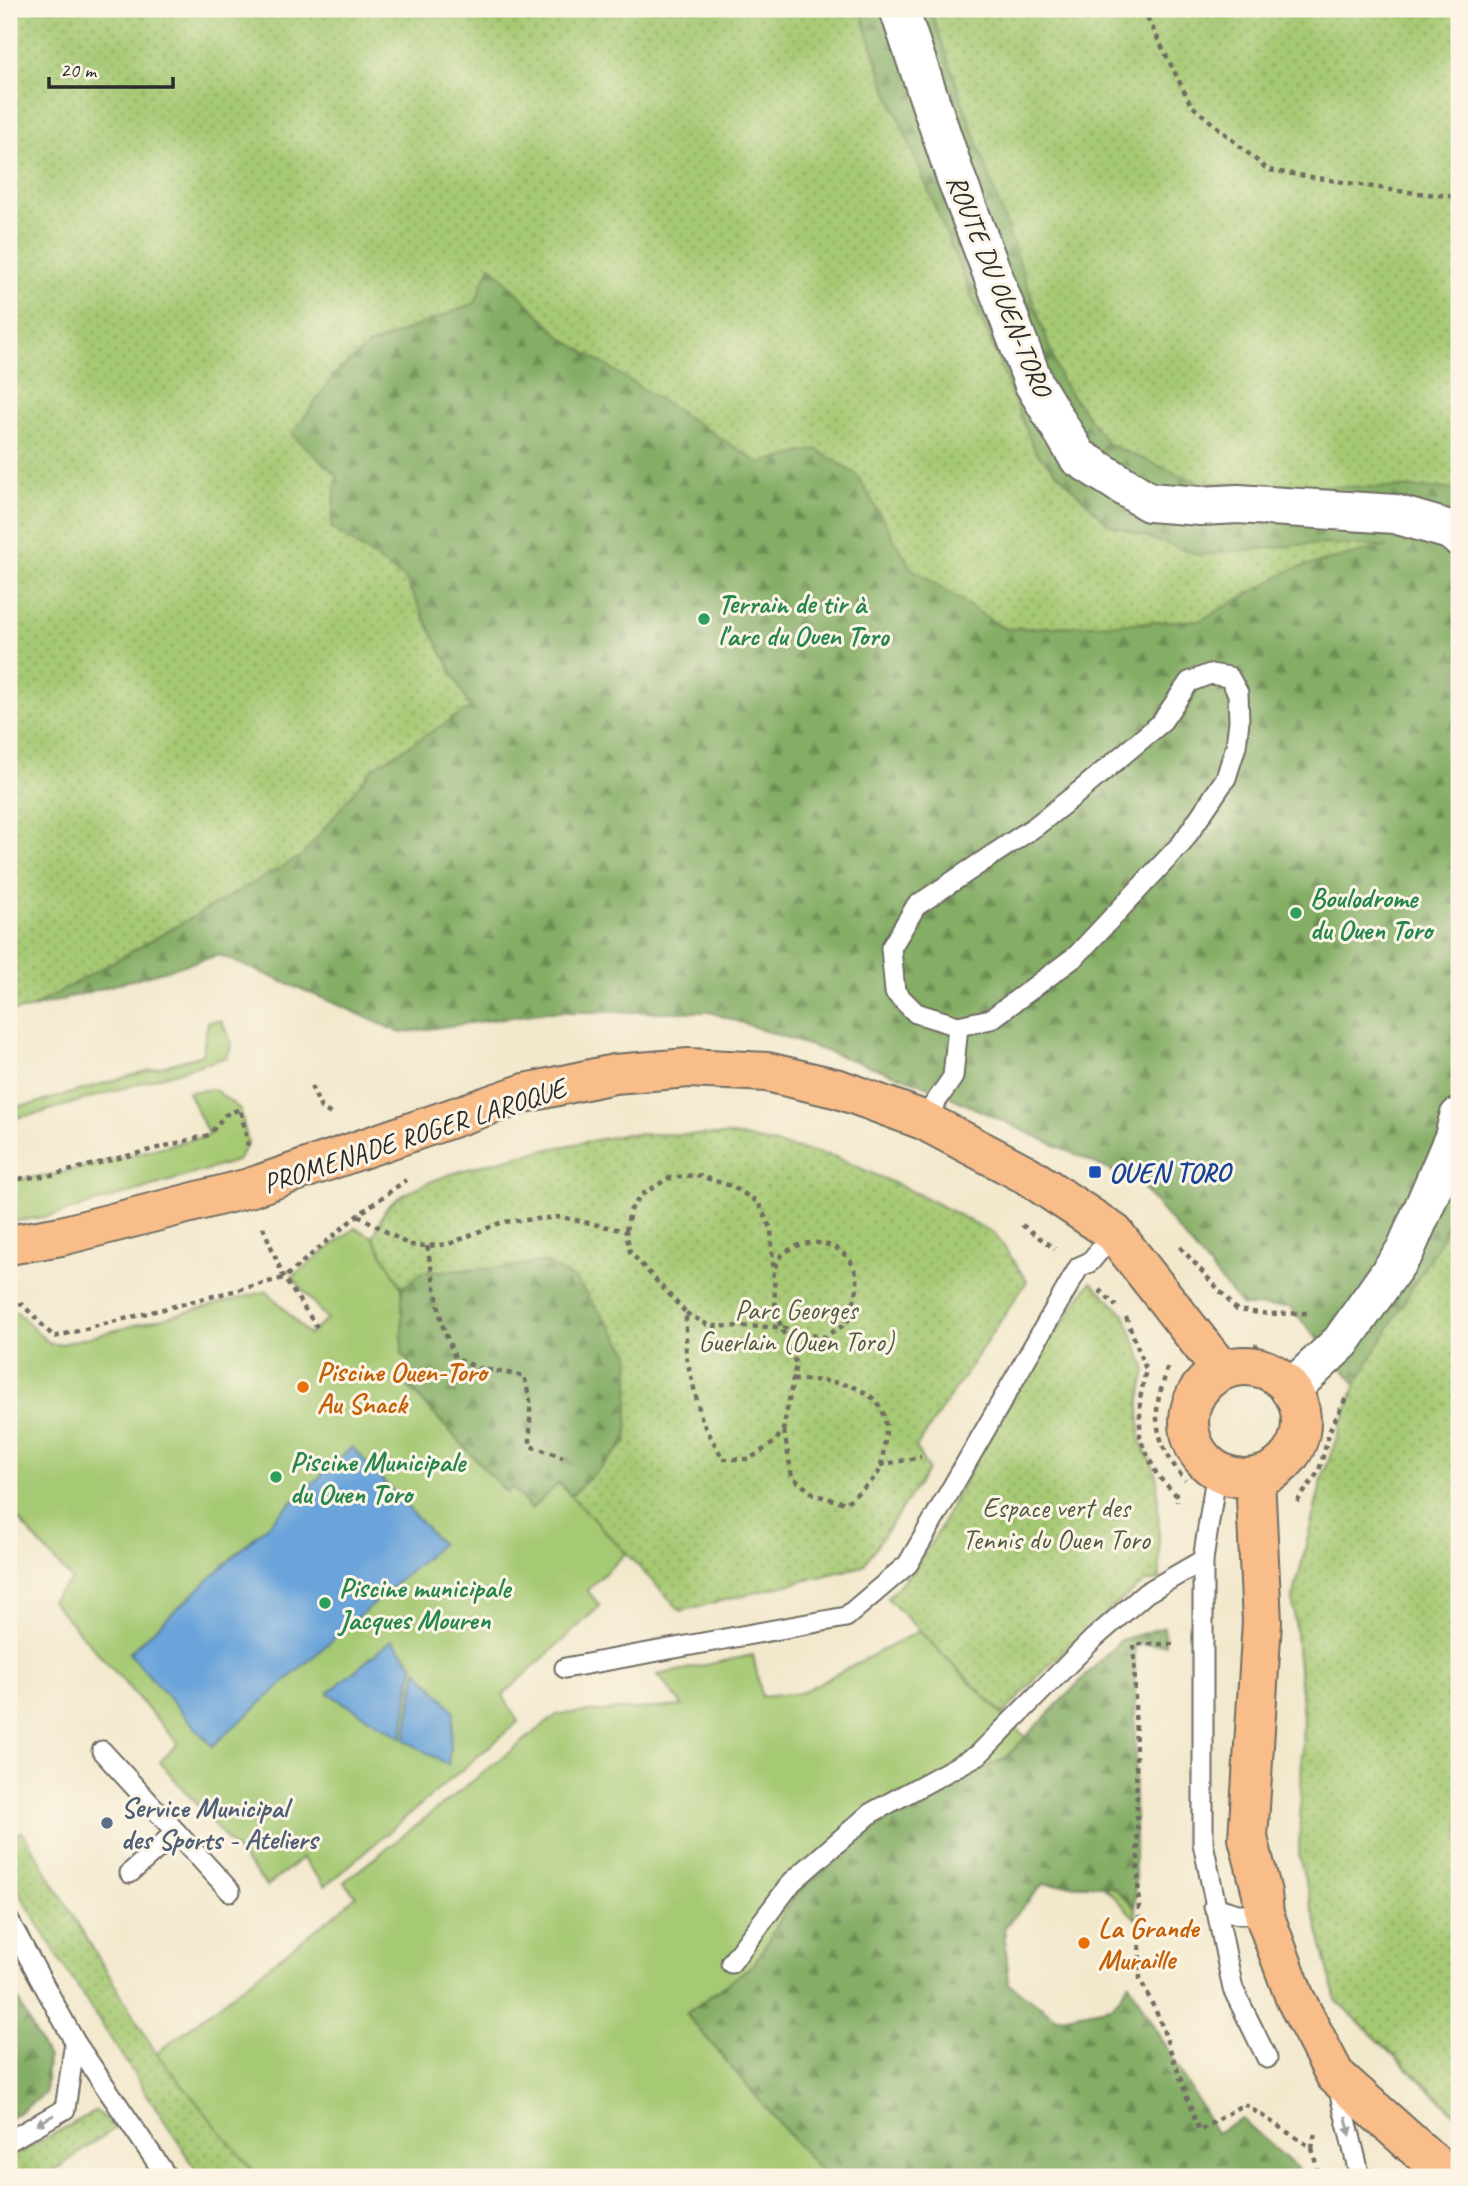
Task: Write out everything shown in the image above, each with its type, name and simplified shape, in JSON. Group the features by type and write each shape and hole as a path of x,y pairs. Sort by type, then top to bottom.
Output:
{"main road":[{"name":"PROMENADE ROGER LAROQUE","path":"9,1245 61,1236 249,1188 525,1093 614,1074 689,1069 767,1072 839,1089 923,1120 1027,1175 1114,1233 1222,1371"},
{"path":"1271,1478 1202,1476 1206,1464 1192,1443 1188,1418 1196,1393 1214,1375 1237,1366 1262,1368 1295,1385 1301,1426 1294,1449 1271,1478 1248,1838 1262,1893 1264,1914 1295,1998 1335,2075 1449,2177"}],"street":[{"name":"ROUTE DU OUEN-TORO","path":"899,9 955,175 1034,384 1078,457 1149,502 1201,506 1238,504 1395,514 1450,530 1459,537"},
{"path":"1295,1385 1340,1342 1405,1251 1454,1138 1459,1117"}],"lane":[{"path":"1210,674 1230,677 1238,693 1236,746 1226,778 1182,843 1076,956 991,1019 958,1026 916,1013 895,992 891,948 916,906 1036,826 1080,790 1161,723 1189,682 1210,674"},
{"path":"923,1120 953,1077 958,1026"},
{"path":"565,1668 846,1617 908,1564 1079,1267 1090,1262 1114,1233"},
{"path":"1202,1476 1203,1843 1214,1907 1233,1989 1267,2058"},
{"path":"731,1963 792,1882 871,1813 978,1755 1092,1640 1146,1593 1203,1560"},
{"path":"103,1751 230,1891"},
{"path":"130,1873 176,1832"},
{"path":"1214,1907 1238,1914 1264,1914"},
{"path":"9,1922 75,2042 167,2177"},
{"path":"9,2141 65,2109 75,2042"},
{"path":"1335,2075 1360,2177"}],"path":[{"path":"9,17 24,9"},
{"path":"1143,9 1191,105 1268,170 1398,191 1459,197"},
{"path":"9,1180 52,1175 209,1135 225,1115 240,1109"},
{"path":"9,1306 22,1304 54,1338 284,1278 358,1215 416,1175"},
{"path":"772,1270 782,1255 803,1244 821,1244 845,1252 857,1270 857,1293 848,1321 824,1337 782,1327 710,1326 686,1313 630,1252 626,1231 630,1211 641,1195 668,1178 696,1175 732,1186 758,1202 771,1229 772,1270 776,1314 782,1327 796,1364 783,1430 792,1477 815,1495 846,1503 879,1473 886,1437 884,1411 869,1394 843,1384 793,1380"},
{"path":"358,1215 409,1245 449,1244 502,1222 561,1217 626,1231"},
{"path":"1014,1219 1079,1267 1125,1315 1146,1368 1140,1399 1140,1439 1157,1475 1178,1496 1177,1508"},
{"path":"261,1220 284,1278 317,1327"},
{"path":"427,1246 442,1324 456,1358 478,1368 523,1376 530,1399 530,1446 563,1457"},
{"path":"686,1313 686,1356 702,1421 723,1459 749,1459 775,1442 783,1430"},
{"path":"1245,1340 1287,1362 1295,1385 1314,1396 1317,1426 1307,1466 1271,1478"},
{"path":"1163,1357 1167,1369 1158,1403 1158,1435 1169,1462 1202,1476"},
{"path":"1297,1515 1297,1502 1319,1471 1330,1430 1352,1386"},
{"path":"880,1465 921,1457"},
{"path":"1178,1640 1178,1644 1135,1644 1140,1979 1159,2018 1199,2131"},
{"path":"1312,2148 1319,2177"}],"green space":[{"path":"9,9 1459,9 1459,2118 1336,2000 1299,1856 1304,1728 1293,1599 1323,1476 1356,1384 1290,1307 1242,1306 1140,1184 920,1083 710,1012 547,1012 400,1033 219,955 29,1009 9,1011"},
{"path":"9,9 860,9 884,82 1035,451 1108,524 1199,555 1309,544 1387,546 1293,569 1201,620 1005,629 911,568 857,475 816,449 760,463 561,337 490,265 475,303 369,345 334,375 292,435 337,475 331,527 405,579 470,708 373,768 303,855 29,1009 9,1011"},
{"path":"930,9 1459,9 1459,489 1199,483 1108,444 1061,380"},
{"path":"221,1020 232,1044 227,1057 40,1113 9,1119 9,1108 33,1104 202,1055 208,1022"},
{"path":"214,1089 240,1109 248,1143 237,1161 51,1216 9,1222 9,1180 52,1175 209,1135 188,1092"},
{"name":"Parc Georges Guerlain (Ouen Toro)","path":"627,1134 733,1135 836,1157 924,1197 995,1234 1027,1281 916,1448 928,1470 863,1566 681,1611 571,1496 627,1442 630,1353 576,1280 545,1262 498,1268 422,1272 402,1288 373,1237 387,1208 405,1194 431,1182 499,1160"},
{"path":"1459,1196 1459,2116 1336,2000 1299,1856 1303,1713 1293,1599 1323,1476 1356,1384 1441,1239"},
{"name":"Piscine municipale Jacques Mouren","path":"355,1228 373,1237 402,1289 402,1354 409,1362 398,1376 507,1492 512,1487 559,1482 626,1553 587,1590 600,1606 503,1695 518,1722 325,1886 302,1858 267,1886 160,1762 178,1743 51,1600 72,1580 9,1509 9,1313 17,1312 50,1344 62,1344 267,1291 309,1335 327,1319 292,1277"},
{"path":"545,1262 576,1280 630,1353 627,1442 571,1496 559,1483 531,1509 512,1487 506,1492 398,1375 409,1362 402,1354 402,1289 422,1272 498,1268"},
{"name":"Espace vert des Tennis du Ouen Toro","path":"1091,1282 1125,1315 1146,1369 1140,1399 1140,1439 1157,1475 1160,1580 1146,1582 1113,1606 1048,1666 1003,1714 887,1598 914,1569 938,1532 979,1453 1048,1342"},
{"path":"1164,1627 1165,1644 1135,1645 1135,1907 1114,1888 1102,1885 1043,1884 1004,1928 1009,1984 1057,2018 1112,2007 1129,1983 1216,2133 1242,2119 1307,2177 825,2177 686,2014 755,1963 794,1896 863,1838 916,1799 1004,1759 1121,1640"},
{"path":"919,1631 1025,1737 1121,1640 1115,1888 1135,1907 1137,1920 1102,1885 1043,1884 1004,1928 1009,1984 1057,2018 1112,2007 1181,2177 221,2177 134,2055 157,2053 342,1909 356,1896 344,1882 558,1714 683,1706 658,1675 753,1655 762,1697 800,1693"},
{"path":"22,1831 156,2053 258,2177 201,2177 63,1965 9,1875 9,1839"},
{"path":"9,1983 48,2058 45,2094 9,2119"},
{"path":"96,2111 116,2127 45,2177 9,2177 9,2158"}],"water":[{"path":"352,1447 441,1544 212,1746 129,1653"},
{"path":"392,1640 413,1664 402,1738 328,1693"},
{"path":"417,1669 454,1711 448,1765 405,1740"}],"place":[{"name":"Terrain de tir à l'arc du Ouen Toro","path":"704,619"},
{"name":"Boulodrome du Ouen Toro","path":"1296,913"},
{"name":"OUEN TORO","path":"1095,1172"},
{"name":"Piscine Ouen-Toro Au Snack","path":"303,1387"},
{"name":"Piscine Municipale du Ouen Toro","path":"276,1477"},
{"name":"Piscine municipale Jacques Mouren","path":"325,1603"},
{"name":"Service Municipal des Sports - Ateliers","path":"107,1823"},
{"name":"La Grande Muraille","path":"1084,1943"}]}
